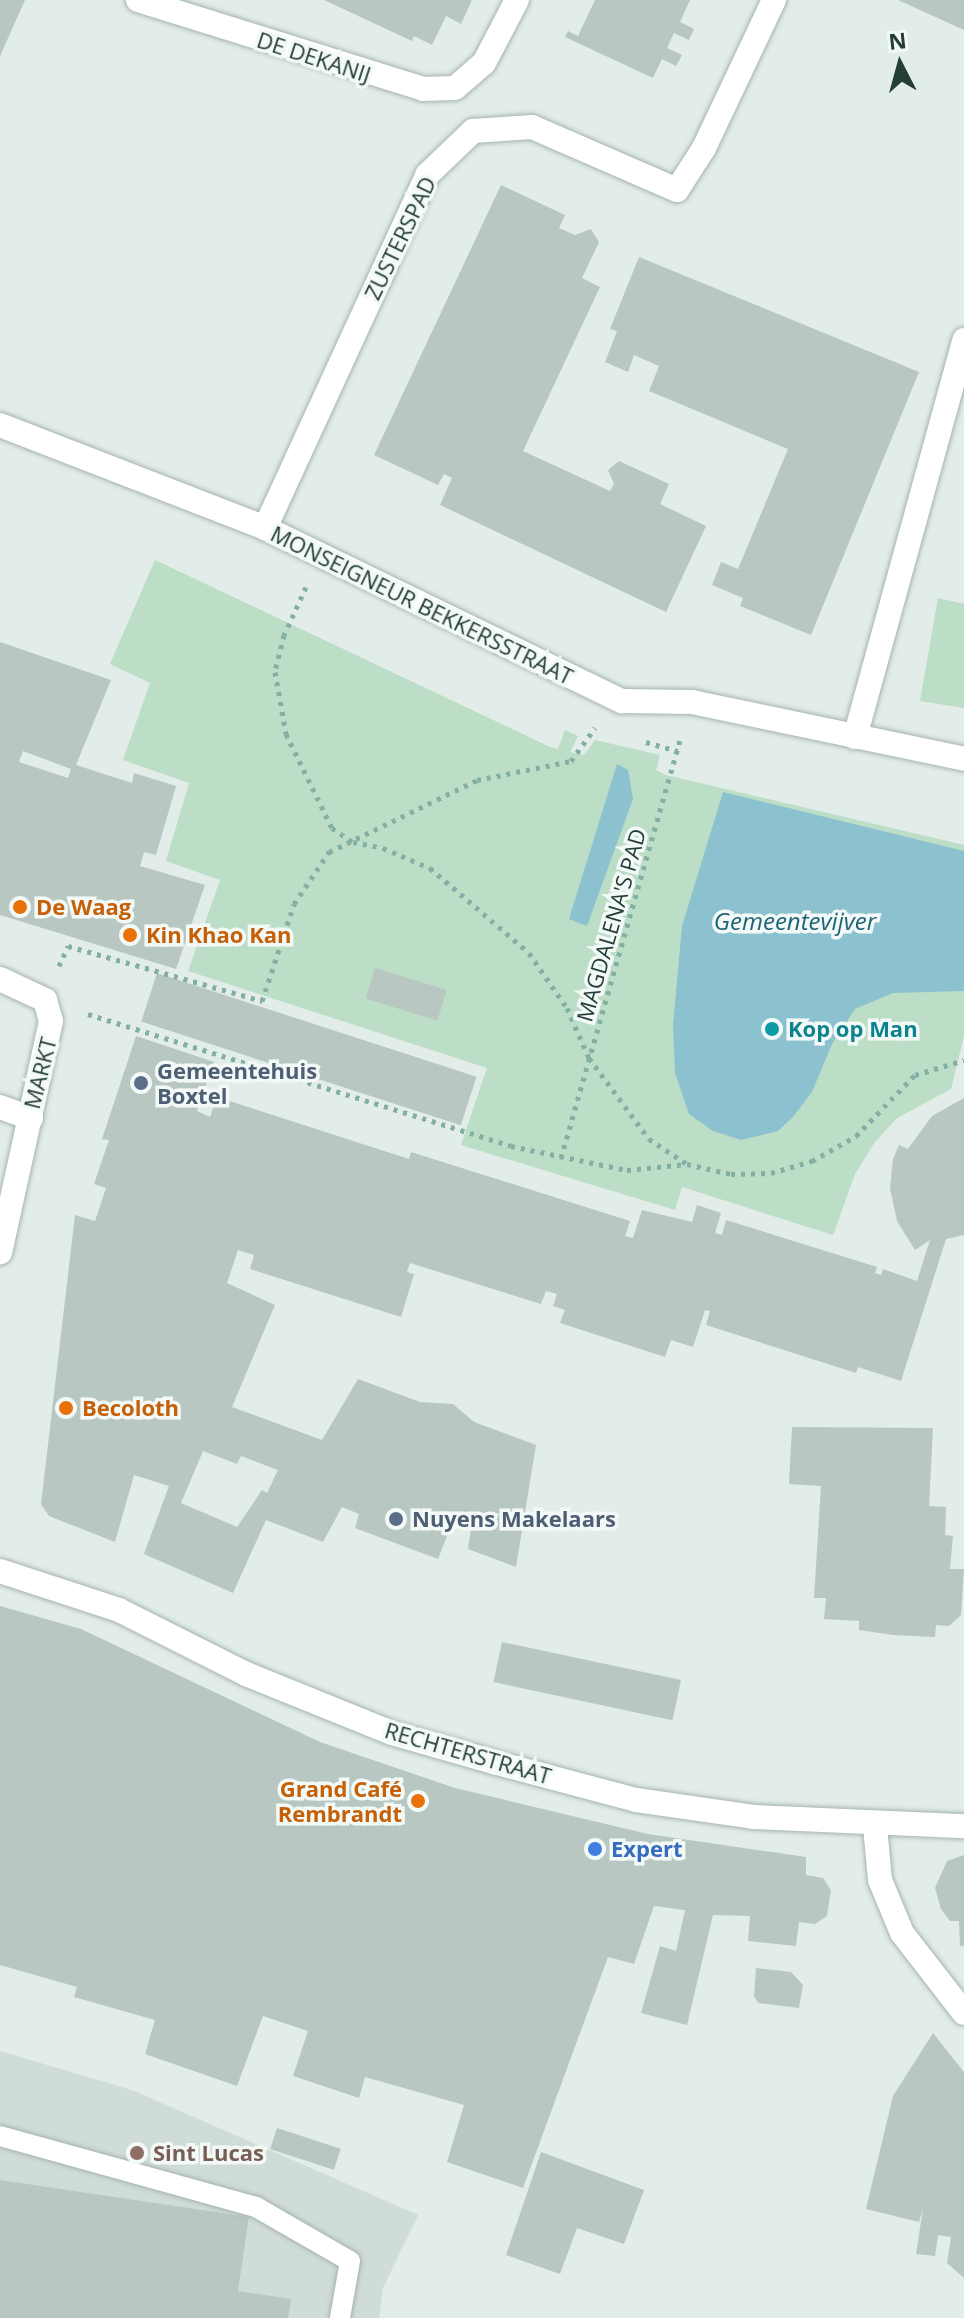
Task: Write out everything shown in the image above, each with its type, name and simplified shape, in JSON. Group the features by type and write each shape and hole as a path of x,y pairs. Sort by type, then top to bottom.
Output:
{"street":[{"name":"DE DEKANIJ","path":"138,0 423,89 455,88 484,63 517,0"},
{"name":"ZUSTERSPAD","path":"265,528 427,175 473,131 532,127 677,190 704,148 774,0"},
{"path":"855,737 964,340"},
{"name":"MONSEIGNEUR BEKKERSSTRAAT","path":"0,425 265,528 320,558 622,701 692,702 964,759"},
{"path":"0,979 45,1000"},
{"name":"MARKT","path":"0,1107 31,1118 50,1043 51,1021 45,1000"},
{"path":"0,1252 31,1118"},
{"name":"RECHTERSTRAAT","path":"0,1571 119,1610 246,1674 392,1733 636,1800 754,1817 875,1826 964,1826"},
{"path":"875,1826 880,1880 902,1933 964,2013"}],"lane":[{"path":"0,2136 256,2207 350,2261 340,2318"}],"path":[{"path":"320,558 284,635 275,672 286,734 332,828 353,842 430,868 483,909 529,953 567,1008 589,1058 649,1139 687,1164"},
{"name":"MAGDALENA'S PAD","path":"561,1158 692,702"},
{"path":"609,731 595,727 571,761 477,780 329,852 294,904 262,1001 68,946 45,1000 561,1158 627,1170 687,1164 731,1174 771,1173 812,1161 856,1136 915,1075 964,1060"},
{"path":"636,739 678,751"}],"shaded area":[{"name":"Sint Lucas","path":"0,2051 132,2090 418,2215 383,2288 379,2318 0,2318"}],"green space":[{"path":"155,560 550,747 558,749 565,730 578,736 570,752 584,755 595,740 660,755 656,770 666,775 964,845 964,1036 951,1089 897,1118 875,1142 855,1174 833,1235 682,1187 675,1210 461,1145 487,1068 188,971 220,880 166,861 189,783 123,760 150,683 110,664"},
{"path":"938,598 964,604 964,708 920,701"}],"water":[{"path":"617,764 628,770 633,799 587,926 569,919"},
{"name":"Gemeentevijver","path":"723,792 964,851 964,991 893,993 855,1009 832,1044 812,1092 793,1117 778,1131 741,1140 713,1131 689,1114 675,1073 673,1025 682,926"}],"building":[{"path":"0,0 25,0 0,56"},
{"path":"324,0 472,0 461,24 446,16 432,45 414,36 412,41"},
{"path":"595,0 690,0 680,22 694,29 689,40 674,33 667,48 682,55 676,66 662,59 653,78 565,37 568,31 578,36"},
{"path":"898,0 964,0 964,30"},
{"path":"501,185 565,215 559,228 575,235 591,229 599,242 582,278 600,287 523,451 610,491 614,484 608,470 619,461 669,484 660,504 706,526 666,612 440,505 452,478 444,474 438,485 374,455"},
{"path":"639,257 919,372 811,635 740,606 743,598 712,585 721,562 738,569 788,449 649,391 659,366 634,355 628,372 605,362 617,331 610,329"},
{"path":"0,642 111,680 76,765 132,783 134,773 176,786 156,855 144,852 140,866 205,885 176,969 0,915","holes":["23,751 71,769 68,778 19,762"]},
{"path":"375,968 447,990 437,1021 366,999"},
{"path":"157,973 477,1077 461,1125 141,1022"},
{"path":"136,1036 214,1062 197,1111 210,1117 217,1097 409,1159 411,1152 630,1221 625,1236 633,1238 642,1210 692,1222 697,1205 721,1213 715,1233 722,1235 726,1220 877,1267 875,1273 881,1275 883,1269 917,1281 930,1240 915,1250 897,1221 890,1188 893,1159 899,1145 908,1149 932,1116 964,1098 964,1235 946,1239 901,1381 858,1367 856,1373 706,1325 710,1311 705,1310 693,1347 671,1340 665,1357 560,1323 565,1310 553,1306 557,1294 546,1291 541,1304 410,1263 407,1272 414,1274 401,1317 250,1269 254,1255 238,1250 227,1283 275,1305 232,1407 322,1440 358,1379 420,1402 453,1404 474,1422 536,1445 516,1567 468,1549 471,1529 452,1523 438,1559 355,1528 359,1514 342,1507 323,1542 266,1520 233,1593 144,1554 169,1486 134,1475 115,1542 49,1516 41,1504 75,1215 95,1221 106,1188 94,1184 109,1140 102,1139","holes":["203,1451 237,1464 241,1456 278,1470 267,1493 262,1490 237,1527 181,1503"]},
{"path":"792,1427 933,1428 929,1506 946,1507 945,1535 953,1536 950,1569 964,1569 961,1615 949,1626 936,1625 935,1637 859,1630 859,1621 824,1619 826,1598 814,1598 821,1486 789,1484"},
{"path":"0,1606 81,1629 320,1742 455,1788 648,1834 806,1857 806,1875 823,1878 831,1890 827,1916 815,1924 799,1922 796,1946 748,1941 750,1916 713,1915 687,2025 641,2013 660,1946 676,1951 685,1910 654,1906 634,1964 608,1957 523,2188 447,2162 464,2105 365,2077 359,2098 293,2076 308,2031 263,2016 237,2086 145,2054 155,2020 74,1997 77,1987 0,1965"},
{"path":"502,1642 681,1680 672,1720 493,1682"},
{"path":"964,1855 964,1946 960,1946 959,1921 950,1921 941,1909 935,1888 947,1861"},
{"path":"756,1968 791,1972 803,1985 799,2008 758,2003 754,1996"},
{"path":"933,2033 964,2072 964,2278 947,2263 951,2237 938,2235 935,2256 916,2254 923,2209 919,2222 866,2209 893,2096"},
{"path":"277,2128 341,2149 334,2170 270,2149"},
{"path":"541,2152 644,2190 624,2244 577,2228 560,2274 506,2255"},
{"path":"0,2180 249,2217 238,2291 291,2299 288,2318 0,2318"}],"place":[{"name":"De Waag","path":"20,907"},
{"name":"Kin Khao Kan","path":"130,935"},
{"name":"Kop op Man","path":"772,1029"},
{"name":"Gemeentehuis Boxtel","path":"141,1083"},
{"name":"Becoloth","path":"66,1408"},
{"name":"Nuyens Makelaars","path":"396,1519"},
{"name":"Grand Café Rembrandt","path":"418,1801"},
{"name":"Expert","path":"595,1849"},
{"name":"Sint Lucas","path":"137,2153"}]}
